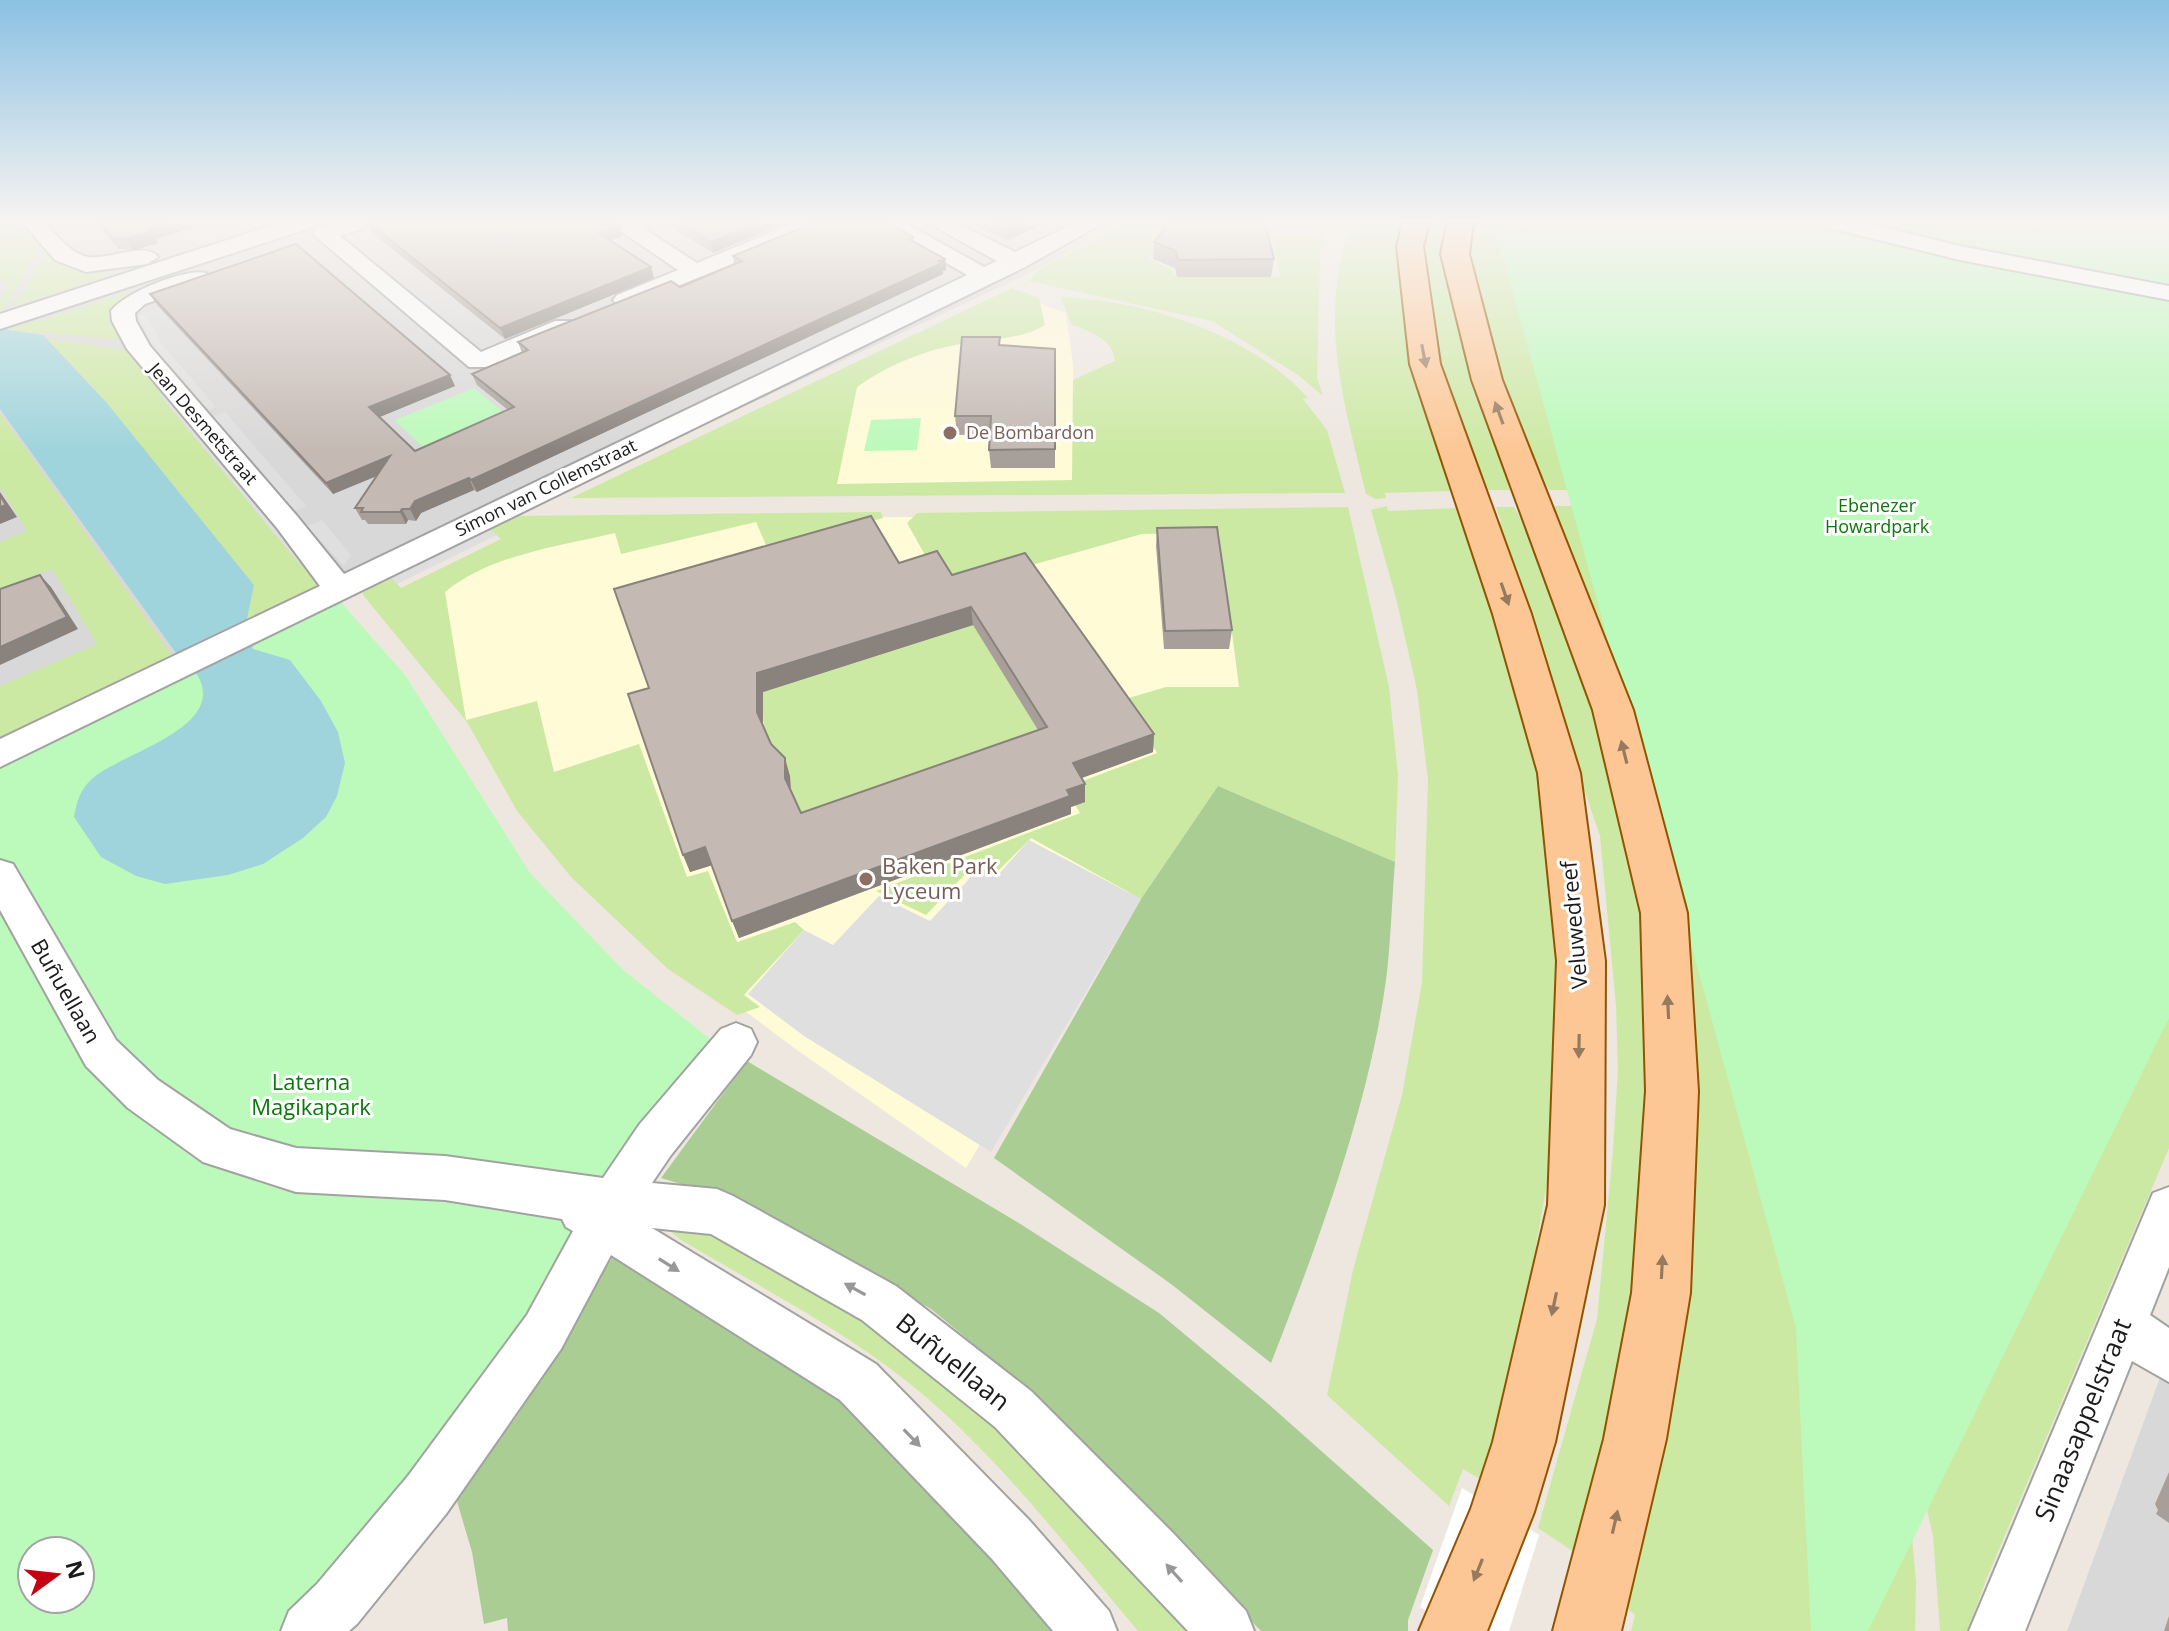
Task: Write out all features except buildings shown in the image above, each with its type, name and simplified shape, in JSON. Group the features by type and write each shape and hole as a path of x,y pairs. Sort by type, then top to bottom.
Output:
{"main road":[{"name":"Veluwedreef","path":"1417,299 1425,364 1512,614 1559,773 1581,961 1576,1205 1524,1442 1502,1512 1453,1629"},
{"path":"1464,299 1487,380 1613,710 1664,913 1672,1091 1661,1293 1635,1439 1592,1615"}],"street":[{"path":"11,319 78,299"},
{"name":"Jean Desmetstraat","path":"137,299 123,311 124,321 139,349 287,522 338,588"},
{"path":"400,299 478,362 627,299"},
{"name":"Simon van Collemstraat","path":"0,754 940,299"},
{"name":"Buñuellaan","path":"0,875 101,1053 143,1094 219,1147 296,1170 445,1178 557,1196 608,1213 858,1382 1011,1540 1089,1631"},
{"path":"309,1631 337,1604 427,1495 544,1332 608,1213 655,1140 736,1042"},
{"name":"Sinaasappelstraat","path":"1997,1631 2169,1209"},
{"name":"Buñuellaan","path":"608,1213 717,1212 879,1303 1013,1409 1154,1552 1226,1631"},
{"path":"2121,1325 2169,1357"}],"shaded area":[{"path":"0,299 974,299 0,754"},
{"name":"De Bombardon","path":"998,299 1028,299 1066,313 1073,364 1075,485 811,490 841,375"},
{"path":"146,314 161,343 216,407 208,409 153,346 138,316"},
{"path":"171,391 306,558 298,562 160,395"},
{"path":"225,412 306,506 295,511 213,417"},
{"name":"Baken Park Lyceum","path":"899,517 1240,518 1270,696 1198,777 966,1168 797,1050 677,960 515,799 390,596 549,521"},
{"path":"322,520 351,555 344,566 307,526"},
{"path":"487,527 497,535 397,584 388,574"},
{"name":"Baken Park Lyceum","path":"1029,840 1141,899 991,1152 804,1036 748,994 804,930 833,945 879,896 930,921 980,867 998,875"},
{"path":"2169,1353 2169,1631 2067,1631"}],"green space":[{"path":"10,299 0,317 0,301"},
{"path":"18,299 36,299 14,306"},
{"path":"107,299 131,299 123,304 127,340 8,330"},
{"path":"989,299 1039,299 1045,325 1015,336 960,344 919,355 857,387 837,484 1072,480 1073,380 1115,361 1105,341 1071,324 1062,299 1084,299 1127,305 1195,325 1227,339 1284,375 1308,398 1303,399 1327,430 1345,493 571,498"},
{"path":"1112,299 1319,299 1317,378 1323,396 1298,375 1212,321"},
{"path":"1336,299 1421,299 1456,484 1452,491 1385,493 1386,498 1376,499 1366,494 1342,392 1335,326"},
{"path":"1425,299 1453,299 1514,484 1508,484 1510,490 1488,490 1485,485 1480,485 1447,390"},
{"path":"1479,299 1551,299 1615,490 1549,490 1546,485 1538,485 1501,387"},
{"name":"Ebenezer Howardpark","path":"1515,299 2169,299 2169,1018 1868,1631 1811,1631 1796,1328"},
{"path":"47,339 131,351 162,391 160,395 298,562 319,582 313,591 247,619 253,585 106,402"},
{"path":"474,388 509,417 430,454 395,420"},
{"path":"0,413 172,655 0,738 0,686 97,644 52,569 0,589 0,542 27,531 0,487"},
{"path":"921,418 917,450 864,451 871,420"},
{"path":"1387,506 1388,511 1458,508 1469,524 1543,773 1558,897 1558,1122 1514,1369 1480,1479 1463,1469 1449,1506 1327,1395 1353,1270 1402,1095 1422,983 1428,780 1417,690 1396,598 1371,510"},
{"path":"1553,506 1623,506 1908,1491 1916,1582 1915,1631 1631,1631 1635,1615 1620,1602 1694,1143 1559,522"},
{"path":"1348,507 1389,687 1398,775 1395,862 1218,786 1141,899 1031,838 998,871 975,864 926,915 876,891 1080,813 1057,773 806,831 791,796 790,776 770,747 763,713 750,699 783,657 973,617 1080,782 1157,753 1125,699 1166,687 1239,687 1219,532 1142,534 958,586 942,560 929,562 907,523 917,513"},
{"path":"1496,507 1514,507 1523,522 1529,522 1598,707 1635,867 1644,937 1654,1074 1633,1336 1580,1556 1538,1528 1597,1319 1618,1070 1616,1006 1600,836 1494,523 1501,522"},
{"path":"881,512 883,518 768,550 756,522 621,554 615,533 504,560 463,579 445,592 466,720 537,701 554,772 639,744 687,877 708,871 737,942 795,922 804,930 744,995 760,1007 737,1015 668,969 571,877 517,811 467,722 363,595 363,589 388,574 401,588 501,539 487,527 511,516"},
{"name":"Laterna Magikapark","path":"338,599 405,675 530,873 623,970 710,1039 610,1183 340,1631 0,1631 0,765"},
{"path":"1218,786 1395,862 1387,972 1369,1071 1341,1171 1271,1363 1171,1284 994,1158 1141,899"},
{"path":"2169,1012 2169,1148 1986,1580 1968,1631 1940,1631 1933,1536 1878,1300"},
{"path":"747,1061 1022,1225 1159,1313 1266,1402 1433,1550 1408,1620 1408,1631 1261,1631 994,1361 931,1309 813,1243 697,1189 661,1178"},
{"path":"677,1222 807,1278 1006,1421 1203,1631 1138,1631 1010,1480 926,1397 838,1333 681,1240 671,1232"},
{"path":"615,1253 815,1368 1063,1631 508,1631 507,1618 484,1624 472,1552 456,1498 517,1416"}],"water":[{"path":"0,316 8,330 43,335 106,402 254,585 247,619 253,649 290,660 321,701 338,732 345,763 337,796 326,817 303,838 263,864 228,875 165,884 136,876 101,857 74,817 80,796 93,778 185,725 198,710 203,694 196,673 176,653 0,409"}],"pier":[{"path":"1462,1488 1539,1535 1509,1631 1457,1631 1420,1607"}],"place":[{"name":"De Bombardon","path":"950,433"},
{"name":"Baken Park Lyceum","path":"866,879"}]}
